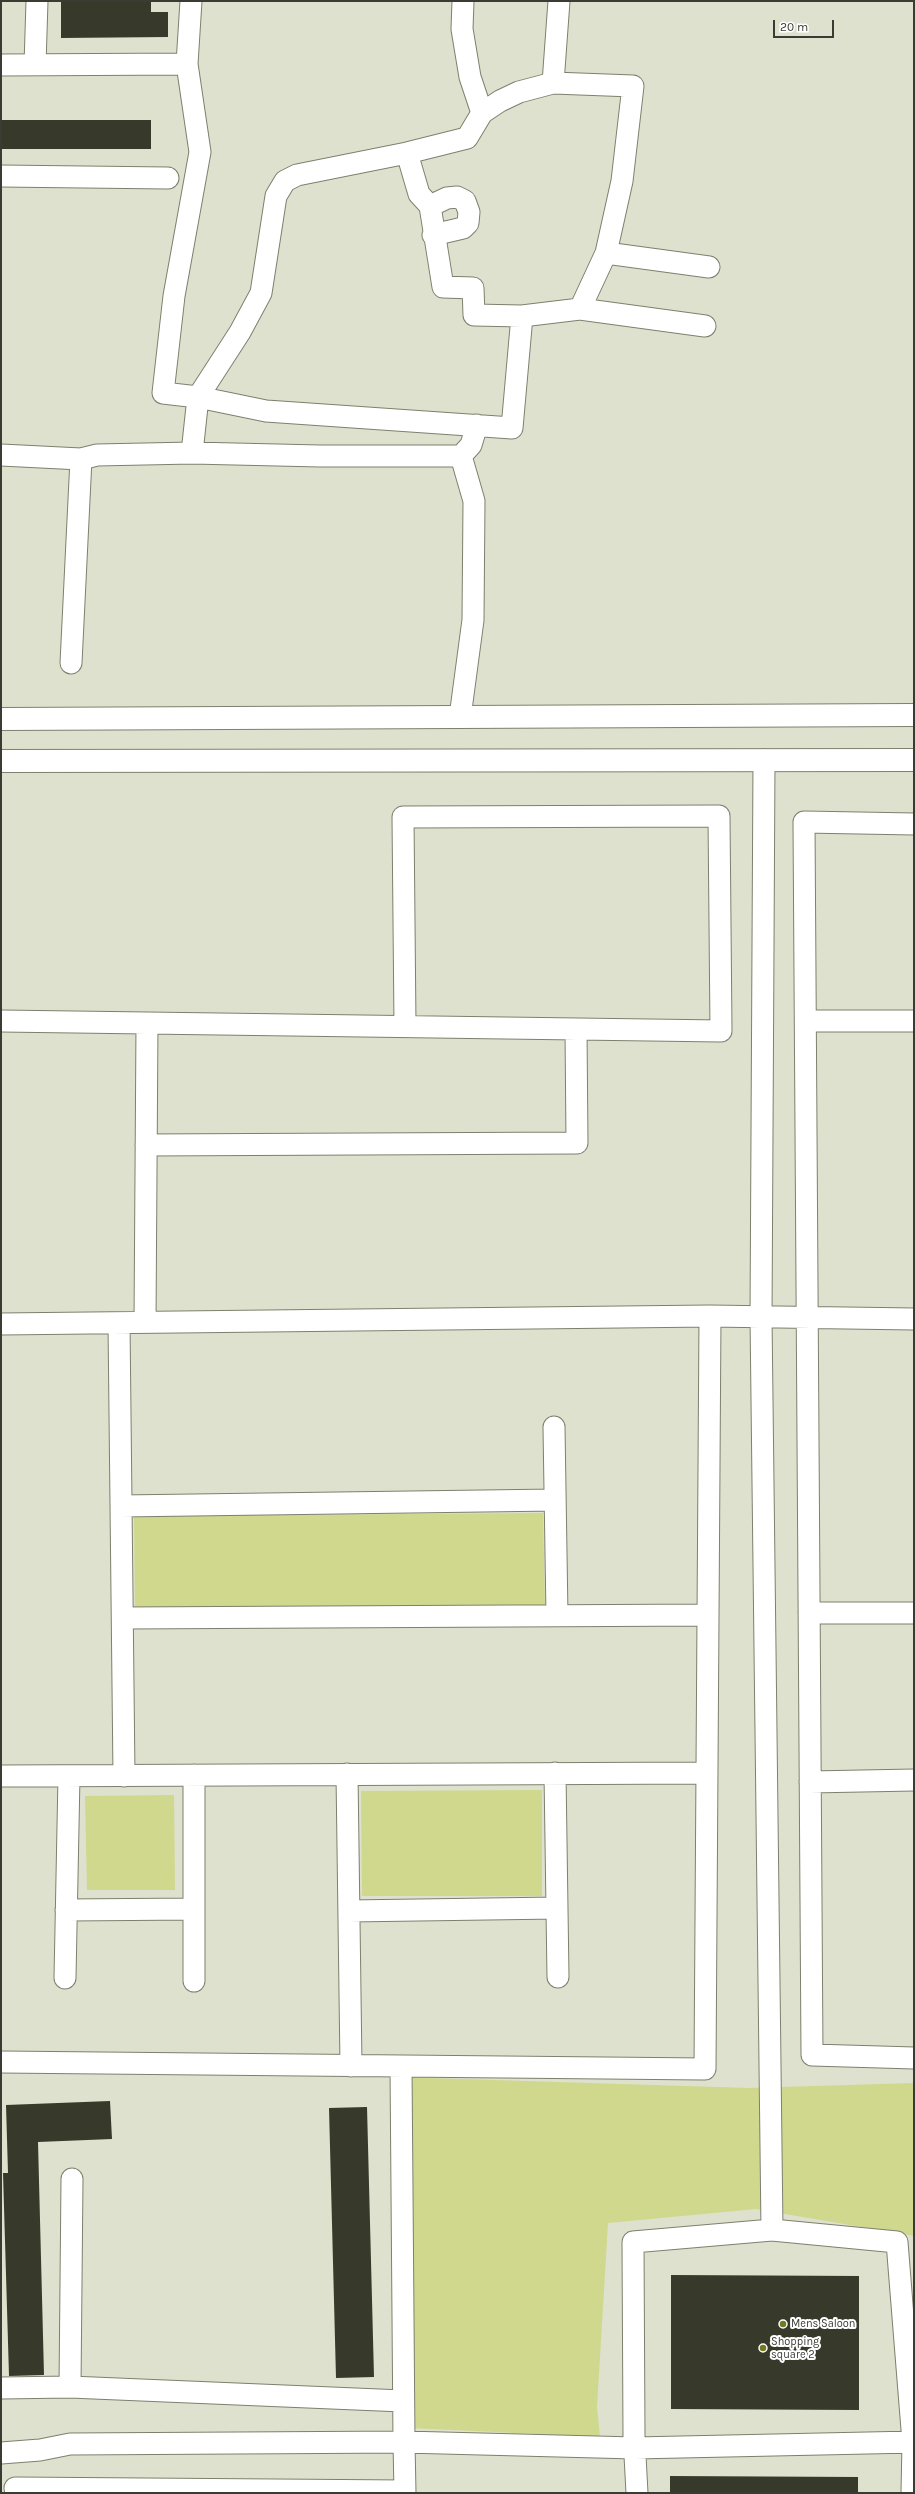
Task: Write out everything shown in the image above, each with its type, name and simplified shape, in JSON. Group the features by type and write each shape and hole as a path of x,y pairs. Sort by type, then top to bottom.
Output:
{"street":[{"path":"35,65 37,1"},
{"path":"191,1 187,64 200,152 174,296 163,393 198,397 266,411 512,428 522,316"},
{"path":"463,1 462,29 470,77 482,113"},
{"path":"553,83 558,1"},
{"path":"1,65 187,64"},
{"path":"192,453 198,397 240,332 261,293 276,196 285,181 297,175 407,153 467,138 482,113 500,101 519,92 553,83 633,86 622,181 606,253 580,309"},
{"path":"407,153 420,194 430,206 433,235 443,287 473,288 474,315 522,316 580,309 705,326"},
{"path":"1,176 168,178"},
{"path":"430,206 447,198 457,197 465,201 469,212 468,223 463,228 433,235"},
{"path":"606,253 709,267"},
{"path":"462,456 471,445 477,425"},
{"path":"1,455 81,459 97,455 192,453 462,456"},
{"path":"460,717 473,620 474,501 462,456"},
{"path":"71,663 81,459"},
{"path":"1,719 914,715"},
{"path":"764,760 761,1317 772,2230"},
{"path":"1,761 914,760"},
{"path":"1,1021 720,1030 719,816 403,817 405,1026"},
{"path":"914,824 804,822 812,2055 914,2058"},
{"path":"806,1021 914,1021"},
{"path":"145,1322 147,1023"},
{"path":"146,1145 577,1144 576,1029"},
{"path":"1,2062 705,2069 710,1316"},
{"path":"1,1324 710,1316 914,1319"},
{"path":"119,1323 124,1776"},
{"path":"554,1427 557,1616"},
{"path":"121,1506 555,1500"},
{"path":"809,1613 914,1612"},
{"path":"123,1618 708,1616"},
{"path":"555,1773 558,1977"},
{"path":"1,1776 707,1773"},
{"path":"347,1774 350,2066"},
{"path":"194,1775 194,1981"},
{"path":"65,1978 69,1776"},
{"path":"810,1782 914,1780"},
{"path":"349,1911 557,1908"},
{"path":"66,1910 194,1909"},
{"path":"16,2493 15,2488 405,2492 401,2066"},
{"path":"70,2387 72,2179"},
{"path":"637,2493 635,2448 633,2242 772,2230 897,2242 913,2442 912,2493"},
{"path":"1,2388 70,2387 403,2401"},
{"path":"1,2453 40,2450 70,2444 404,2442 635,2448 913,2442"}],"green space":[{"path":"543,1513 545,1605 135,1609 134,1516"},
{"path":"542,1790 542,1896 362,1896 361,1791"},
{"path":"174,1795 175,1890 87,1890 85,1796"},
{"path":"398,2077 749,2088 914,2083 914,2236 756,2209 608,2223 597,2407 600,2437 410,2428"}],"building":[{"path":"61,1 151,1 151,12 168,12 168,37 61,38"},
{"path":"1,120 151,120 151,149 1,149"},
{"path":"110,2101 112,2139 38,2142 44,2375 9,2376 3,2173 8,2173 6,2105"},
{"path":"367,2107 374,2377 336,2378 329,2108"},
{"path":"671,2275 859,2276 859,2410 671,2409"},
{"path":"670,2476 858,2477 858,2493 670,2493"}],"place":[{"name":"Mens Saloon","path":"783,2324"},
{"name":"Shopping square 2","path":"763,2348"}]}
